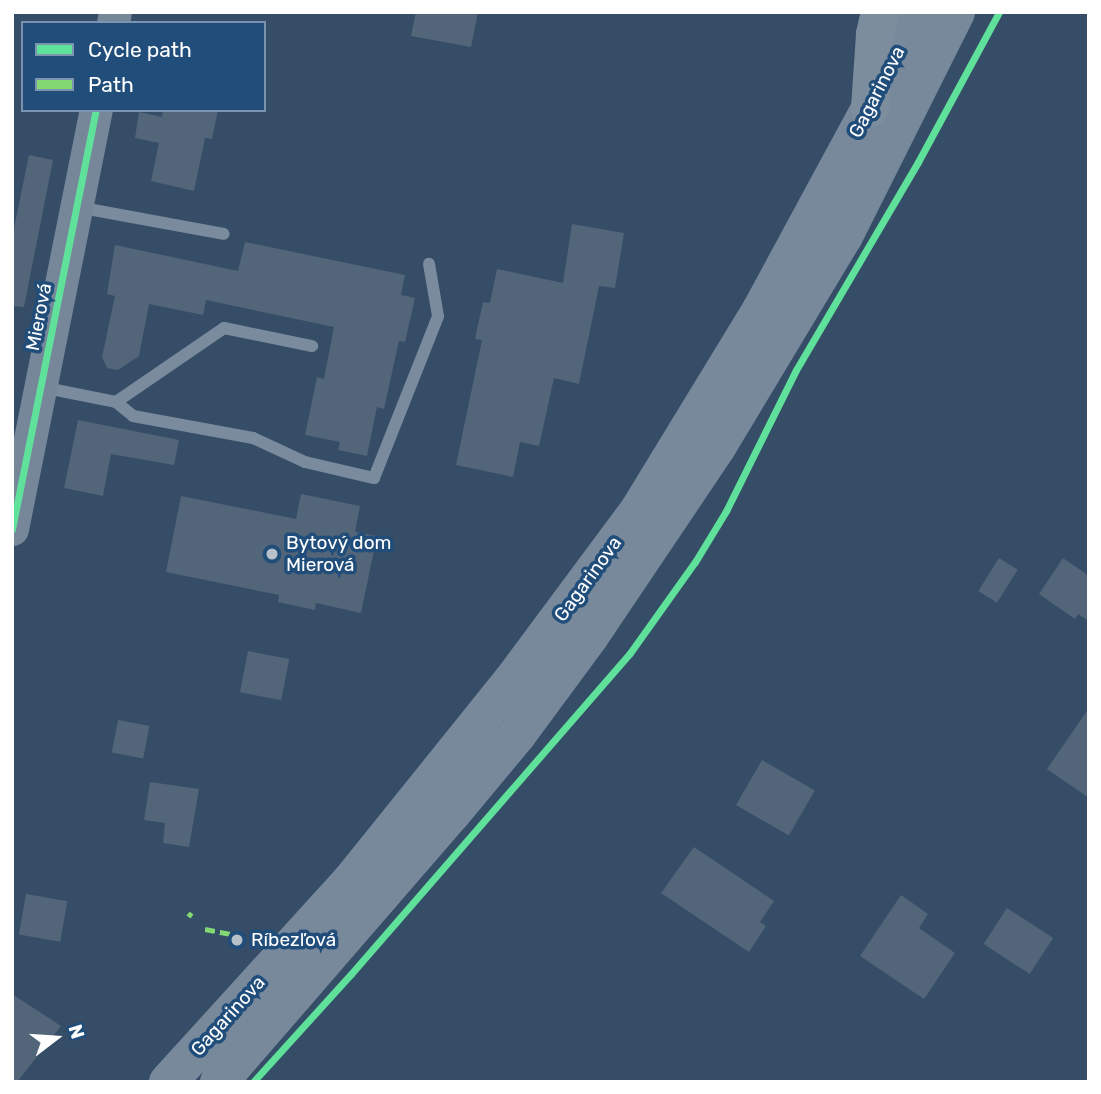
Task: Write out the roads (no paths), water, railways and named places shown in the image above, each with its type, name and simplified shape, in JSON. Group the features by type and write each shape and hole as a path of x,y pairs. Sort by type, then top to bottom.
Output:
{"highway":[{"path":"870,108 875,34 880,12"}],"main road":[{"name":"Gagarinova","path":"168,1082 351,881 512,681 639,510 761,310 870,108 916,12"},
{"name":"Gagarinova","path":"219,1082 517,735 590,636 717,447 845,236 956,12"}],"street":[{"name":"Mierová","path":"12,530 96,112"}],"lane":[{"path":"77,207 224,234"},
{"path":"41,387 116,402 133,416 253,438 305,462 374,478 438,316 429,264"},
{"path":"116,402 224,328 312,346"}],"place":[{"name":"Bytový dom Mierová","path":"272,554"},
{"name":"Ríbezľová","path":"237,940"}]}
